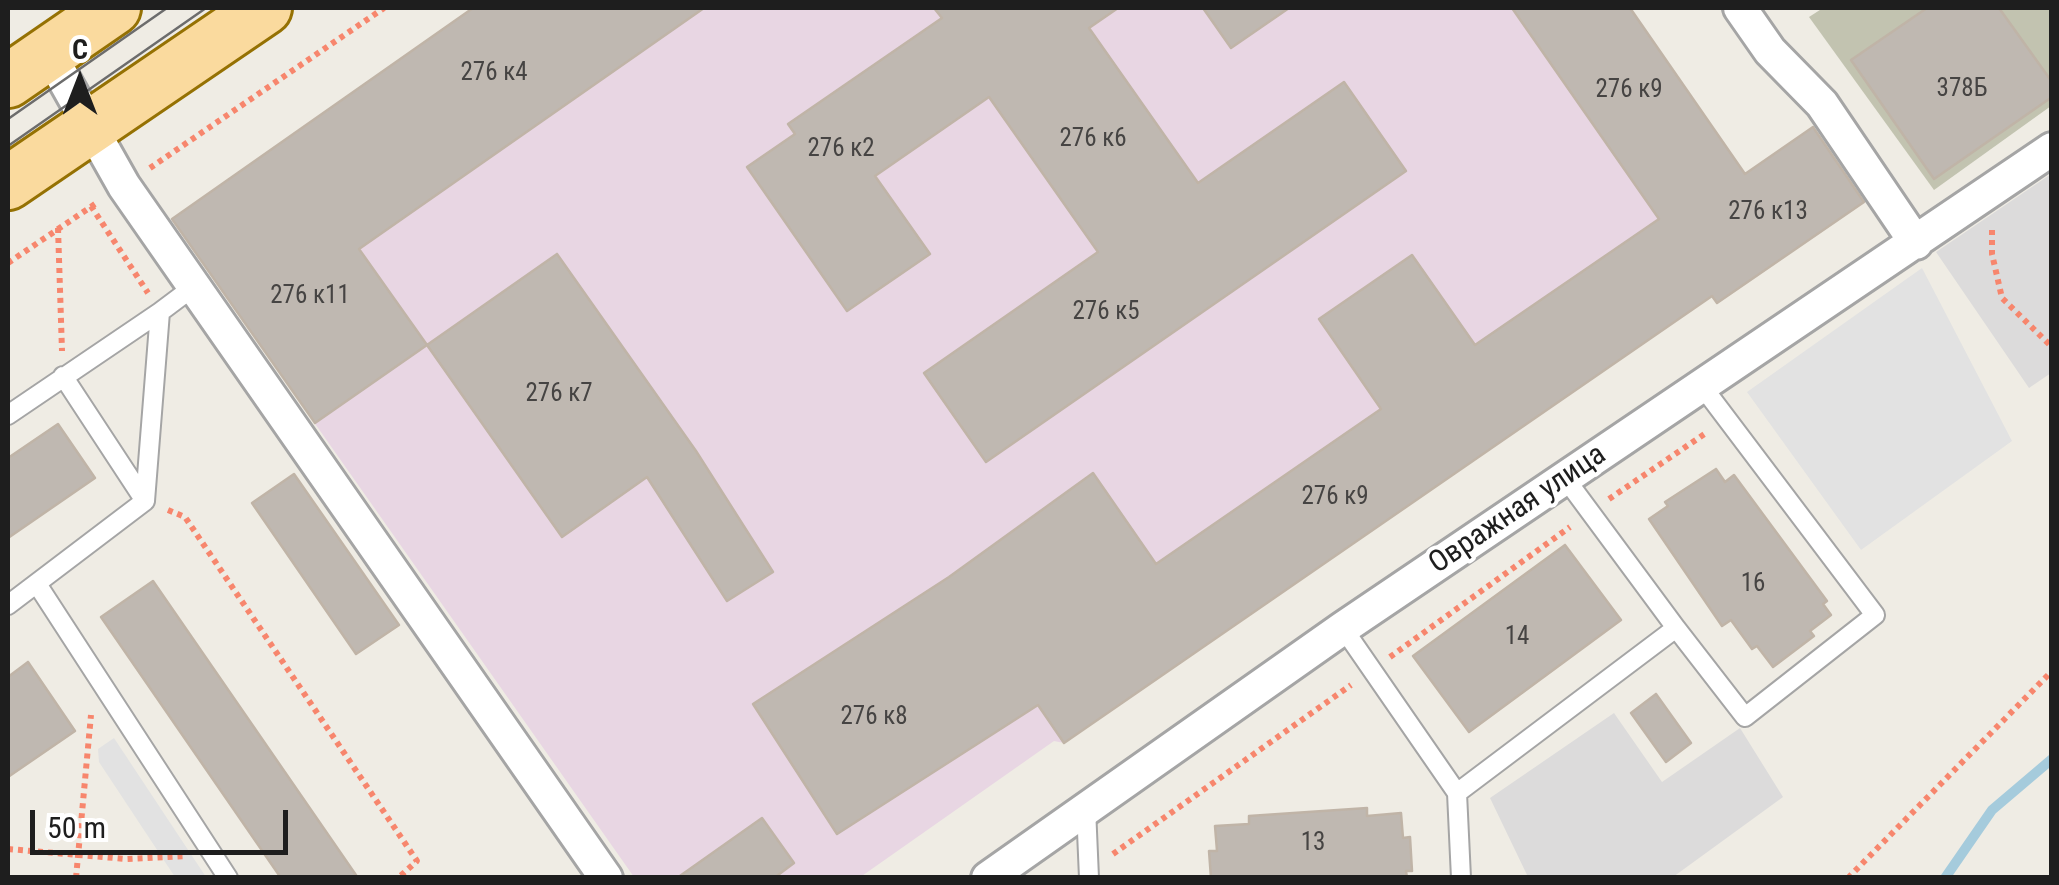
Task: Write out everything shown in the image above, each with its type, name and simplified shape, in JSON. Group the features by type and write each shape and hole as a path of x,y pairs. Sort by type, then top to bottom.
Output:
{"main road":[{"path":"28,67 114,8"},
{"path":"8,183 266,8"}],"street":[{"path":"1740,8 1770,51 1822,104 1916,243"},
{"path":"28,67 90,128 124,186 606,878"},
{"name":"Овражная улица","path":"988,878 1343,628 2052,150"}],"lane":[{"path":"8,415 196,285"},
{"path":"8,605 145,501 160,312"},
{"path":"63,376 145,501"},
{"path":"1565,478 1744,717 1875,615 1702,386"},
{"path":"38,584 228,878"},
{"path":"1343,628 1457,792 1461,878"},
{"path":"1457,792 1676,628"},
{"path":"1086,808 1089,874"}],"path":[{"path":"8,263 384,8"},
{"path":"1993,189 1992,254 2002,298 2052,347"},
{"path":"91,206 160,312"},
{"path":"58,227 63,376"},
{"path":"1089,874 1729,417"},
{"path":"145,501 185,517 406,845 417,862 398,878"},
{"path":"1848,878 2052,672"},
{"path":"76,878 96,678"},
{"path":"8,849 126,859 214,854"}],"shaded area":[{"path":"474,8 1630,8 1745,174 1674,297 1686,314 1064,743 1054,741 859,878 634,877 171,219"},
{"path":"1823,8 2051,8 2051,106 1934,190 1809,17"},
{"path":"2051,174 2051,373 2029,388 1936,252"},
{"path":"1922,268 2012,441 1861,550 1747,392"},
{"path":"1614,713 1662,782 1740,728 1783,797 1673,877 1528,877 1490,798"},
{"path":"114,738 206,877 175,877 99,762 98,749"}],"building":[{"path":"473,8 704,8 359,249 427,345 315,423 172,219"},
{"path":"934,8 1118,8 1089,28 1198,183 1344,82 1406,171 986,462 924,373 1098,252 989,97 875,176 930,254 847,311 747,167 795,134 788,124 942,18"},
{"path":"1203,8 1289,8 1231,48"},
{"path":"1512,8 1630,8 1745,174 1813,127 1864,202 1717,303 1712,296 1064,743 1038,705 837,834 753,704 949,577 1093,473 1156,564 1381,409 1319,319 1412,255 1475,345 1659,219"},
{"path":"1927,8 1999,8 2052,82 2052,97 1934,179 1851,60"},
{"path":"557,254 696,451 773,572 727,601 647,477 562,537 427,345"},
{"path":"58,424 95,478 8,538 8,458"},
{"path":"1716,469 1725,482 1734,475 1827,601 1823,604 1831,615 1810,631 1814,636 1773,667 1757,646 1752,649 1731,620 1722,626 1649,519 1668,506 1665,502"},
{"path":"294,474 399,625 356,654 252,503"},
{"path":"1565,545 1621,620 1469,732 1413,656"},
{"path":"153,581 358,878 281,878 101,617"},
{"path":"28,662 75,731 8,777 8,677"},
{"path":"1656,694 1691,743 1666,762 1631,713"},
{"path":"1367,808 1367,816 1401,813 1403,838 1410,837 1412,871 1406,871 1407,878 1211,878 1209,851 1217,851 1215,826 1249,824 1249,816"},
{"path":"762,818 794,863 774,878 677,878"}],"waterway":[{"path":"1945,878 1992,810 2052,759"}],"tram line":[{"path":"8,119 167,8"},
{"path":"8,146 206,8"}]}
